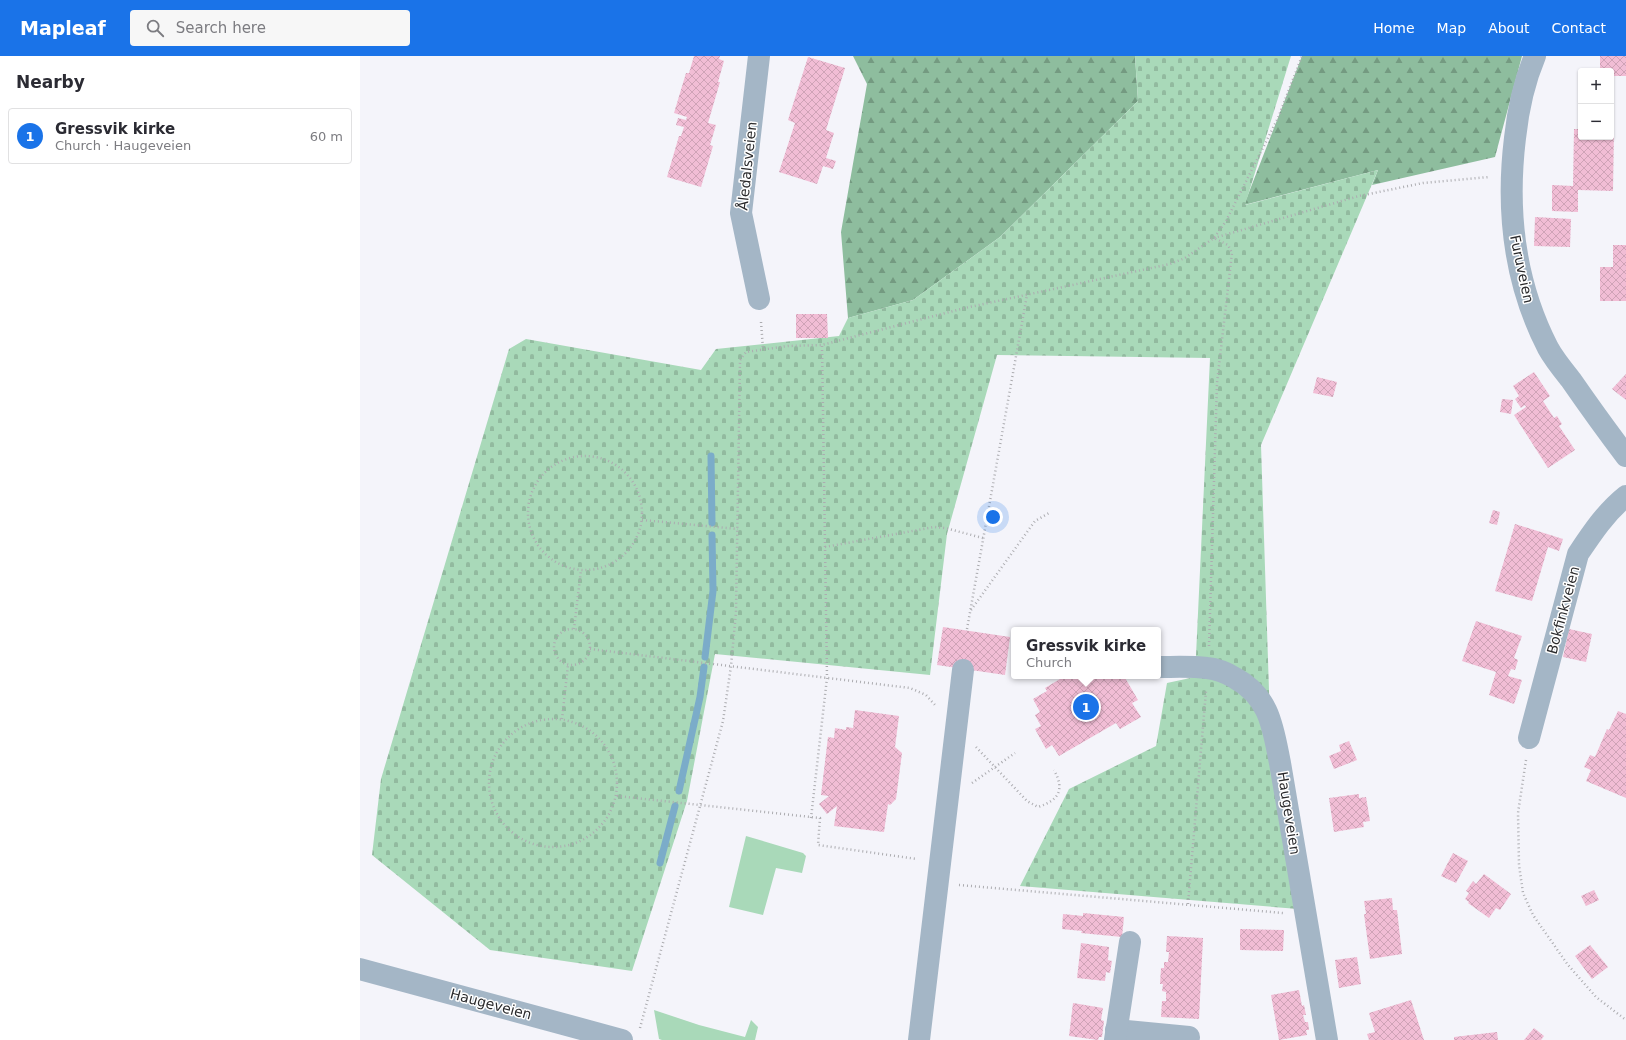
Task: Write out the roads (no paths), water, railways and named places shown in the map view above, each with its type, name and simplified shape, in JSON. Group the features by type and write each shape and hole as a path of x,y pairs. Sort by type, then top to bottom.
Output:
{"street":[{"name":"Åledalsveien","path":"759,56 741,213 759,299"},
{"name":"Furuveien","path":"1535,56 1518,109 1512,176 1511,215 1516,258 1530,310 1549,349 1596,417 1626,456"},
{"name":"Bokfinkveien","path":"1529,738 1578,554 1592,532 1626,496"},
{"name":"Haugeveien","path":"1161,667 1208,668 1227,674 1248,685 1258,696 1267,710 1273,728 1280,763 1327,1040"},
{"path":"920,1040 963,670"},
{"path":"1130,942 1116,1035 1189,1037"},
{"name":"Haugeveien","path":"360,969 631,1036"}],"waterway":[{"path":"711,456 712,523"},
{"path":"705,657 713,591 712,535"},
{"path":"679,791 700,697 704,667"},
{"path":"660,863 675,806"}],"place":[{"name":"Gressvik kirke","path":"1086,707"}]}
